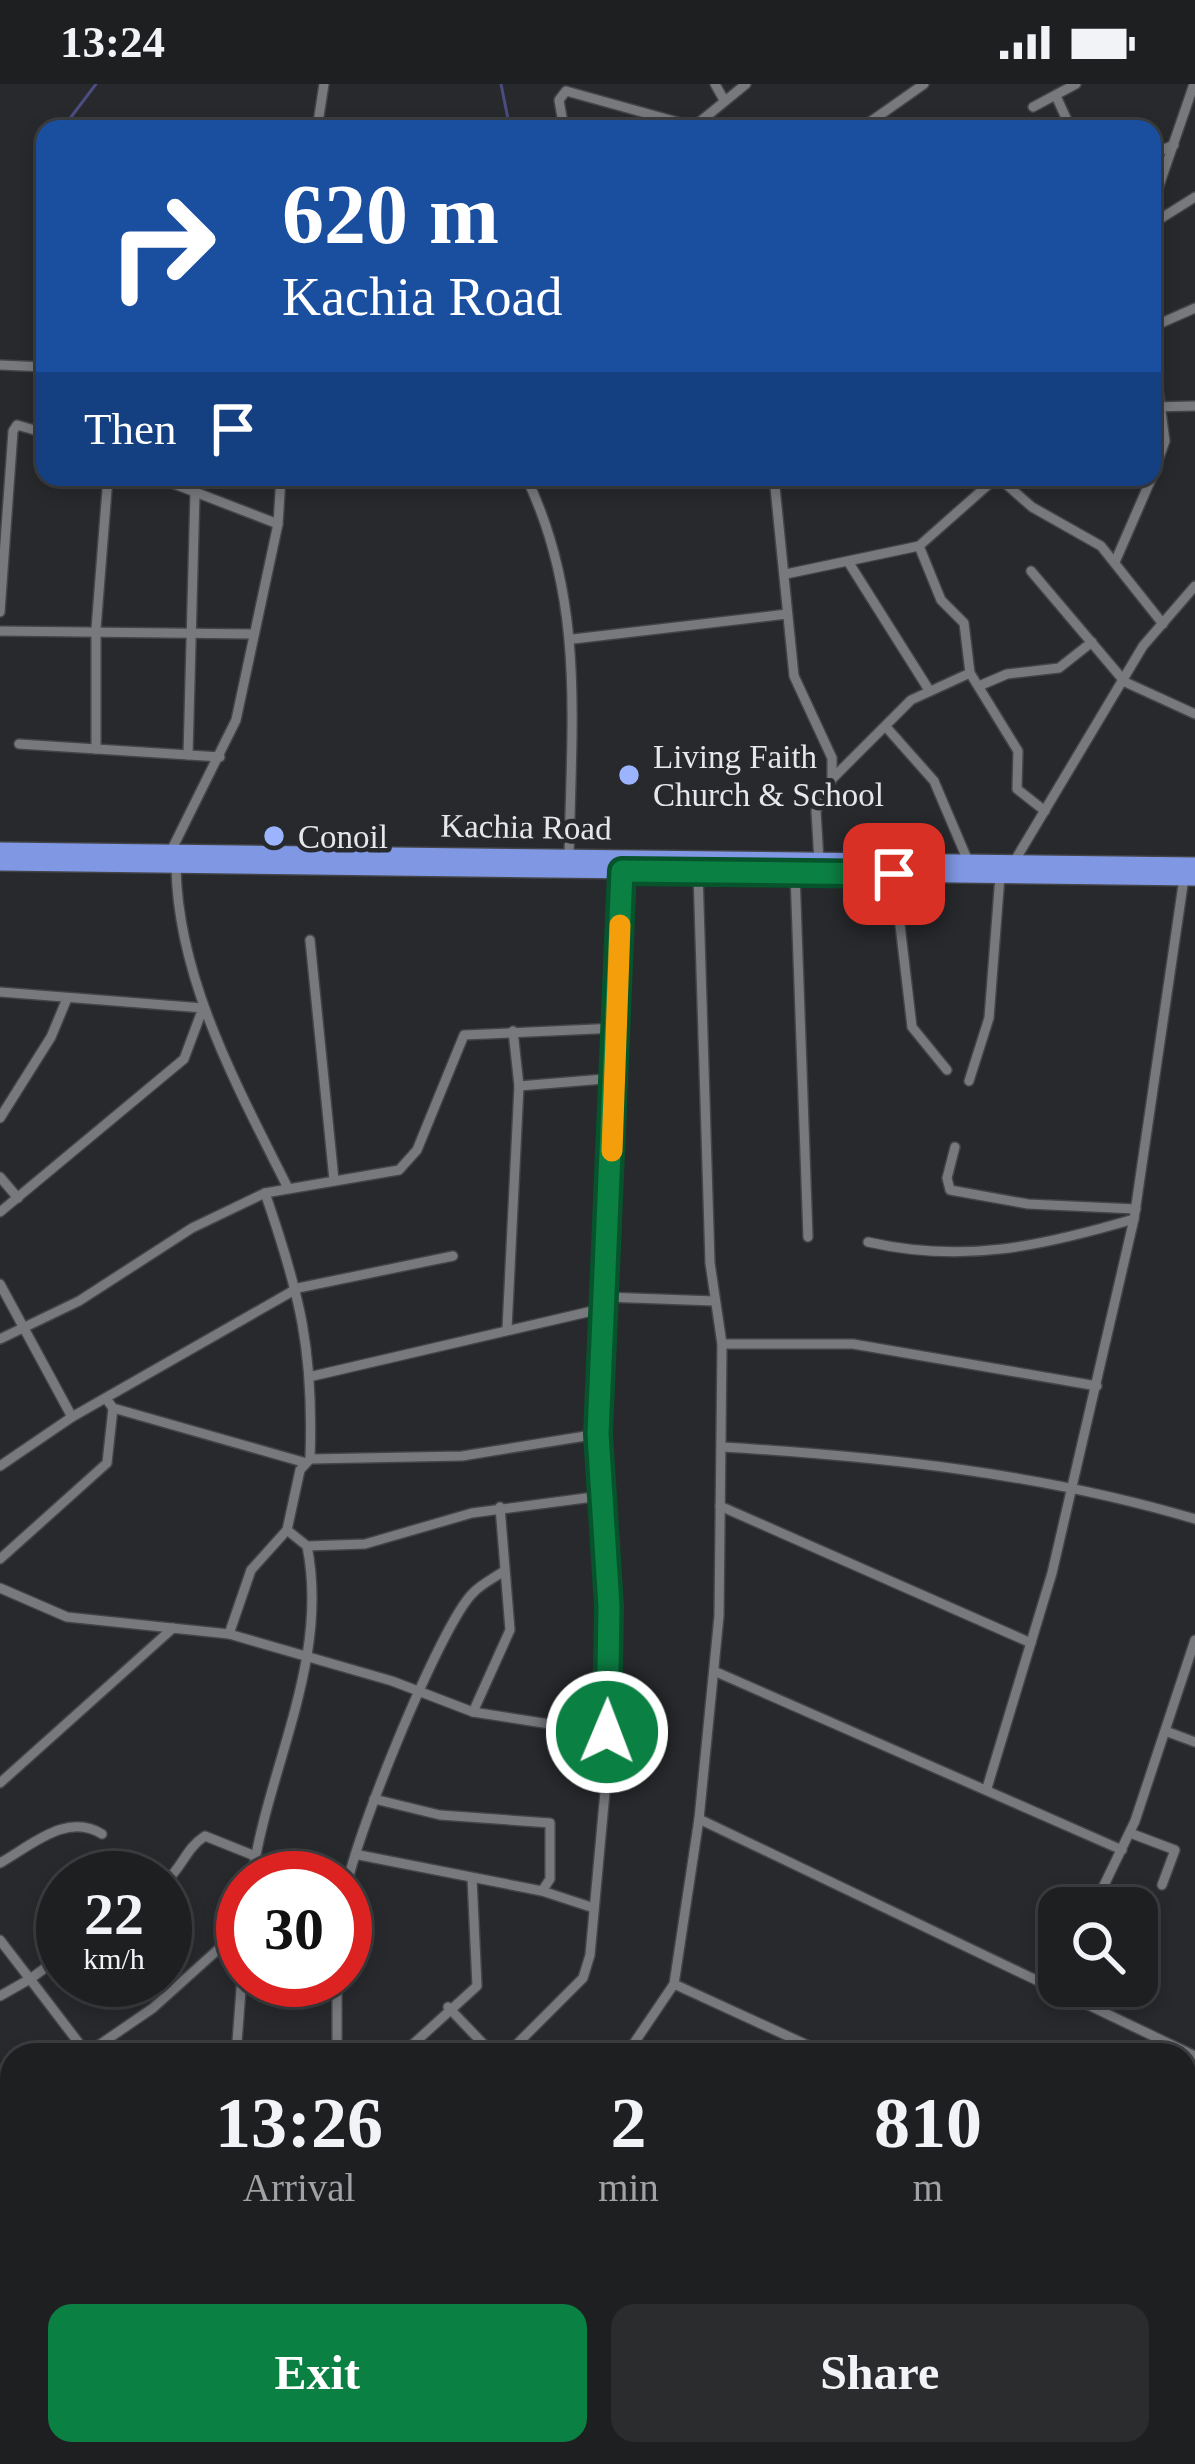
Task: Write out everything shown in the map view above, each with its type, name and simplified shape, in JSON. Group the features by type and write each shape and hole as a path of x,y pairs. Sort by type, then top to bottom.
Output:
{"highway":[{"name":"Kachia Road","path":"0,850 173,860"},
{"name":"Kachia Road","path":"0,863 568,858 968,861 1191,874"},
{"name":"Kachia Road","path":"206,860 622,871 1191,874"}],"street":[{"path":"319,120 325,84"},
{"path":"715,84 724,100"},
{"path":"701,120 746,84"},
{"path":"873,120 924,84"},
{"path":"1033,107 1076,84"},
{"path":"1161,181 1194,84"},
{"path":"562,120 559,100 566,91 665,120"},
{"path":"1056,96 1067,120"},
{"path":"1161,150 1174,145"},
{"path":"1161,218 1195,197"},
{"path":"1161,322 1195,308"},
{"path":"0,365 36,367"},
{"path":"1161,405 1195,406"},
{"path":"0,612 13,431 17,425 36,430"},
{"path":"96,749 95,629 107,486"},
{"path":"178,486 278,524"},
{"path":"280,486 278,524 236,720 173,860 176,900 203,1008 288,1188"},
{"path":"529,486 560,572 573,639 568,858"},
{"path":"775,486 794,676 825,734 832,779"},
{"path":"786,574 919,546 987,486"},
{"path":"1006,486 1032,507 1084,534 1115,562 1162,624"},
{"path":"1115,562 1148,486"},
{"path":"188,755 195,493"},
{"path":"919,546 941,600 964,623 970,673 1018,751 1017,789 1045,811"},
{"path":"849,563 929,690"},
{"path":"1031,571 1125,682 1195,713"},
{"path":"1014,862 1143,646 1193,593"},
{"path":"573,639 787,614"},
{"path":"0,631 252,634"},
{"path":"979,686 1007,674 1059,668 1092,642"},
{"path":"819,861 817,811 832,779 887,728 902,707 970,673"},
{"path":"887,728 934,781 968,861"},
{"path":"19,744 220,757"},
{"path":"518,2043 583,1978 594,1908 607,1732 609,1607 598,1434 622,871"},
{"path":"634,2043 674,1984 700,1819 714,1671 722,1344 714,1301 698,872"},
{"path":"795,873 808,1237"},
{"path":"894,874 912,1027 947,1070"},
{"path":"987,1788 1031,1643 1097,1386 1135,1214 1191,874"},
{"path":"970,1082 989,1018 1000,876"},
{"path":"310,940 334,1180"},
{"path":"0,992 66,1001 203,1008"},
{"path":"0,1118 51,1037 66,1001"},
{"path":"0,1212 184,1059 202,1023 203,1008"},
{"path":"0,1339 79,1301 192,1228 265,1193 399,1170 410,1162 464,1035 617,1028"},
{"path":"507,1329 519,1086 513,1031"},
{"path":"519,1086 616,1078"},
{"path":"955,1147 947,1178 950,1190 1028,1204 1135,1214"},
{"path":"0,1178 18,1198"},
{"path":"229,1634 251,1570 286,1530 306,1460 313,1376 298,1288 265,1193"},
{"path":"868,1242 962,1255 1015,1251 1135,1214"},
{"path":"0,1466 72,1417 110,1404 298,1288 453,1256"},
{"path":"0,1284 72,1417"},
{"path":"313,1376 605,1302 714,1301"},
{"path":"722,1344 853,1344 1097,1386"},
{"path":"110,1404 306,1460 462,1456 598,1434"},
{"path":"0,1559 107,1462 110,1404"},
{"path":"723,1447 878,1456 1074,1484 1195,1519"},
{"path":"286,1530 307,1546 395,1538 500,1508 601,1496"},
{"path":"720,1506 1031,1643"},
{"path":"473,1712 510,1630 500,1508"},
{"path":"256,1851 308,1660 314,1600 307,1546"},
{"path":"359,1851 374,1799 460,1610 472,1593 504,1571"},
{"path":"0,1588 67,1617 128,1619 229,1634 473,1712 607,1732"},
{"path":"0,1783 173,1628"},
{"path":"1104,1887 1130,1833 1168,1732 1195,1640"},
{"path":"714,1671 1122,1850"},
{"path":"1168,1732 1195,1742"},
{"path":"374,1799 440,1815 550,1823 550,1879 542,1891"},
{"path":"700,1819 1038,1982"},
{"path":"0,1863 67,1825 86,1824 102,1834"},
{"path":"1130,1833 1175,1850 1162,1886"},
{"path":"184,1851 205,1836 242,1851"},
{"path":"372,1858 542,1891 594,1908"},
{"path":"413,2043 477,1985 472,1878"},
{"path":"0,1940 79,2043"},
{"path":"103,2043 153,2008 216,1951"},
{"path":"0,1996 36,1975"},
{"path":"674,1984 803,2043"},
{"path":"237,2043 240,2007"},
{"path":"337,2007 337,2043"},
{"path":"448,2007 482,2043"},
{"path":"1091,2007 1167,2043"}],"waterway":[{"path":"69,120 96,84"},
{"path":"501,84 508,120"}],"slow traffic":[{"path":"612,1151 620,925"}],"place":[{"name":"Living Faith Church & School","path":"629,775"},
{"name":"Conoil","path":"274,836"}],"route":[{"path":"607,1732 609,1607 598,1434 622,871 894,874"}]}
